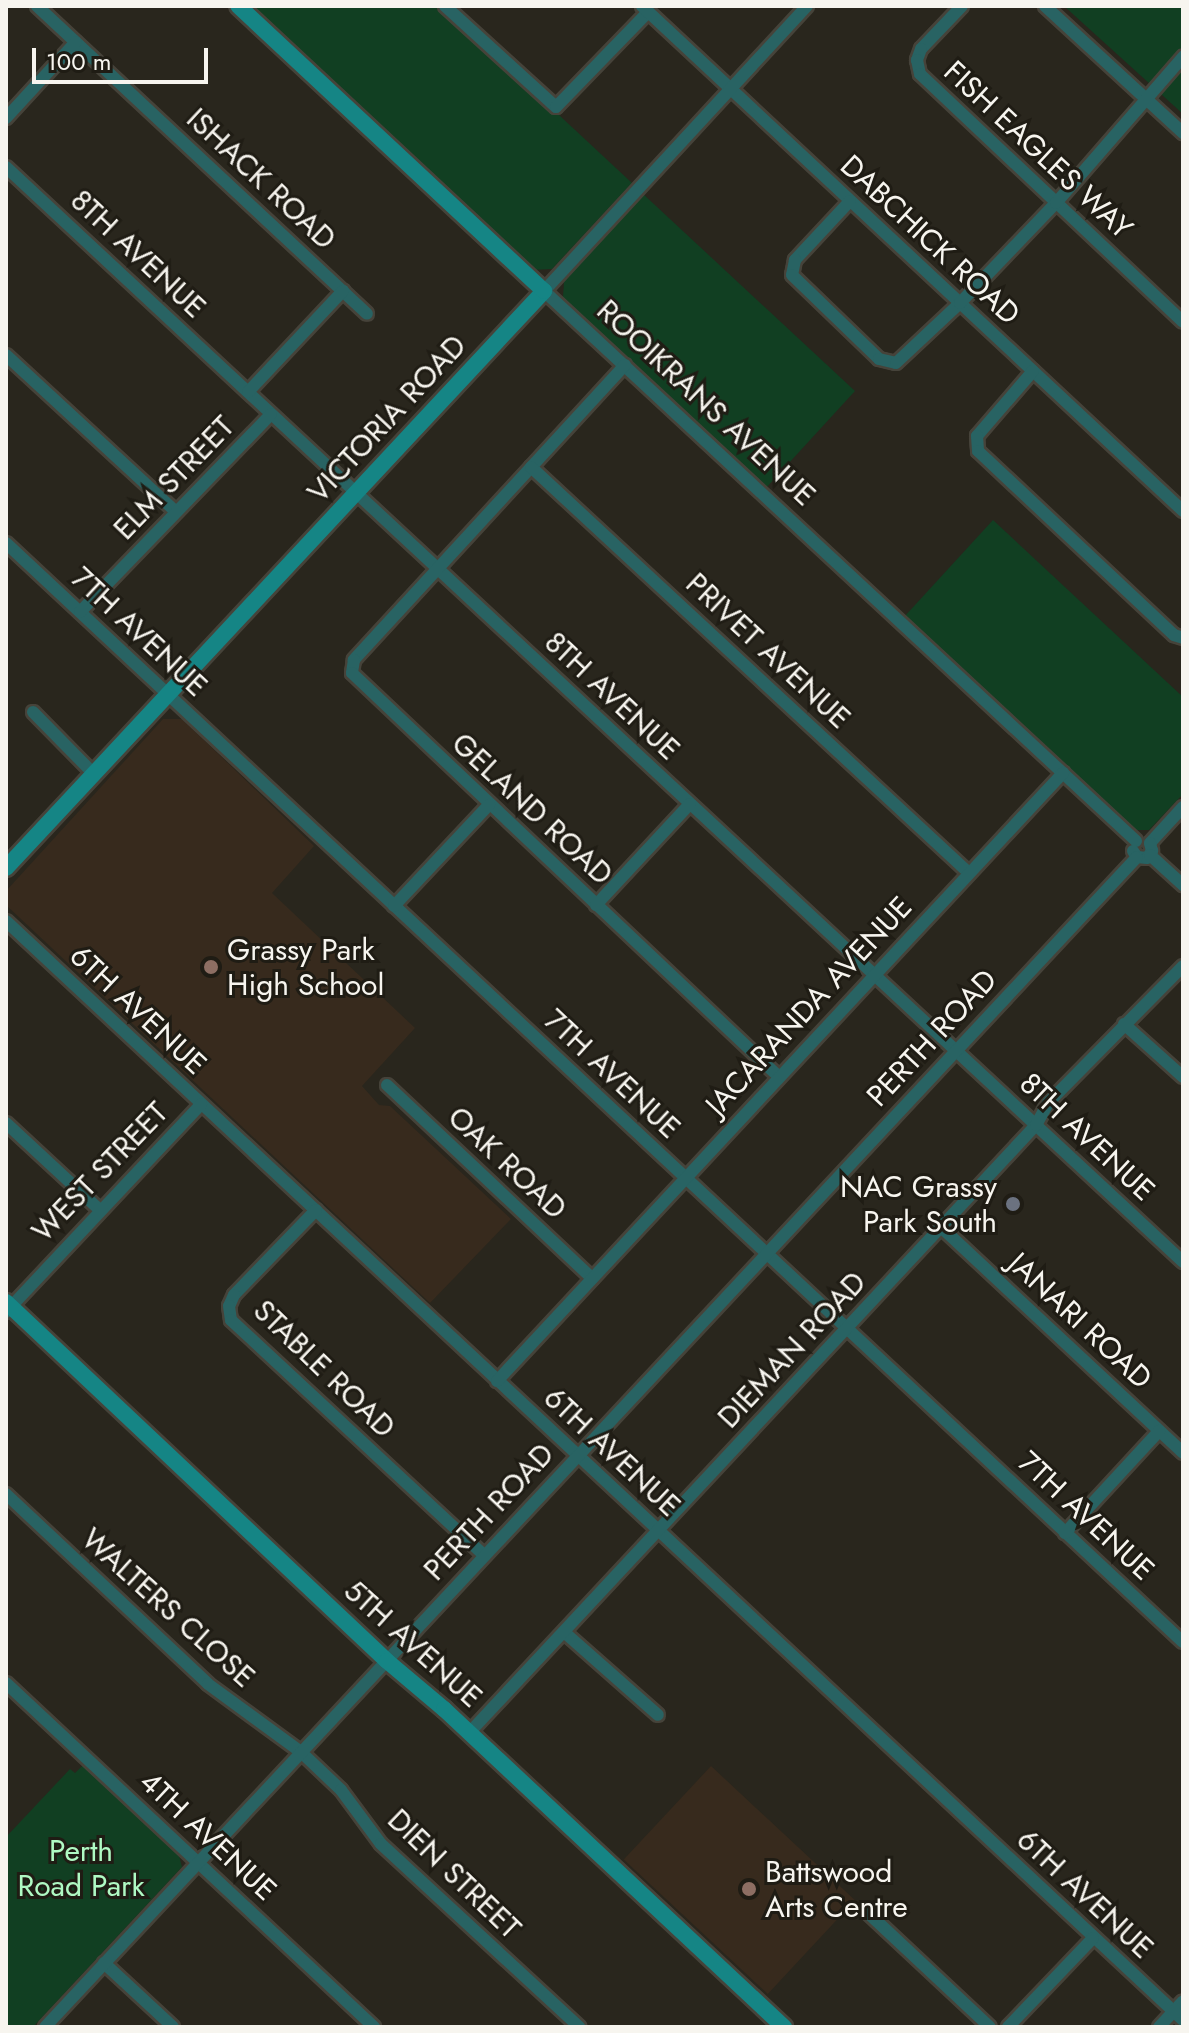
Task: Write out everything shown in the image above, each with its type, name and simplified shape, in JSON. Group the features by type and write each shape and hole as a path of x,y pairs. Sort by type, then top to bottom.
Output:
{"street":[{"name":"ISHACK ROAD","path":"37,6 367,314"},
{"name":"ROOIKRANS AVENUE","path":"238,6 1183,885"},
{"path":"445,6 556,107 645,8"},
{"name":"VICTORIA ROAD","path":"6,868 807,6"},
{"name":"FISH EAGLES WAY","path":"962,6 921,49 917,60 920,74 1183,322"},
{"path":"1045,6 1183,133"},
{"name":"DABCHICK ROAD","path":"645,8 1183,511"},
{"path":"6,118 76,42"},
{"path":"850,201 795,260 792,275 879,359 887,363 900,361 1056,203 1144,98 1183,57"},
{"name":"8TH AVENUE","path":"6,167 1183,1262"},
{"name":"ISHACK ROAD","path":"248,392 343,291"},
{"path":"6,355 176,512"},
{"path":"437,568 625,365"},
{"path":"1033,371 977,436 978,451 1174,635 1183,638"},
{"name":"ELM STREET","path":"80,612 271,414"},
{"name":"PRIVET AVENUE","path":"531,467 969,873"},
{"name":"7TH AVENUE","path":"6,543 1183,1642"},
{"name":"GELAND ROAD","path":"437,568 354,660 352,673 778,1076"},
{"path":"33,712 94,774"},
{"name":"JACARANDA AVENUE","path":"497,1381 1063,773"},
{"path":"596,905 690,804"},
{"path":"394,906 489,805"},
{"name":"PERTH ROAD","path":"45,2027 1183,807"},
{"name":"6TH AVENUE","path":"6,921 1178,2015"},
{"name":"DIEMAN ROAD","path":"469,1733 1036,1125 1049,1102 1183,966"},
{"path":"1124,1024 1183,1077"},
{"name":"OAK ROAD","path":"387,1085 592,1278"},
{"name":"WEST STREET","path":"8,1306 201,1104"},
{"path":"6,1123 99,1209"},
{"name":"STABLE ROAD","path":"316,1210 234,1295 229,1306 231,1320 484,1555"},
{"name":"JANARI ROAD","path":"941,1227 1183,1453"},
{"name":"5TH AVENUE","path":"8,1306 784,2027"},
{"path":"1065,1533 1159,1431"},
{"name":"WALTERS CLOSE","path":"6,1494 208,1684 301,1752"},
{"path":"564,1632 658,1715"},
{"name":"4TH AVENUE","path":"6,1683 374,2027"},
{"name":"DIEN STREET","path":"301,1752 341,1790 375,1838 579,2027"},
{"path":"867,1912 990,2027"},
{"path":"1008,2027 1093,1938"},
{"path":"104,1963 173,2027"},
{"path":"1159,2027 1178,2015 1183,2001"}],"shaded area":[{"name":"Grassy Park High School","path":"163,719 182,719 314,846 272,893 415,1028 362,1086 379,1105 390,1106 511,1219 430,1303 6,905 6,891"},
{"name":"Battswood Arts Centre","path":"711,1766 855,1900 768,1994 624,1860"}],"green space":[{"path":"247,6 442,6 632,183 552,269 531,270"},
{"path":"1064,6 1183,6 1183,114"},
{"path":"642,193 855,391 766,488 563,297 564,282"},
{"path":"993,520 1183,697 1183,794 1149,830 1132,830 904,617"},
{"name":"Perth Road Park","path":"84,1764 178,1852 182,1867 33,2027 6,2027 6,1837 70,1769 75,1773"}],"place":[{"name":"Grassy Park High School","path":"211,967"},
{"name":"NAC Grassy Park South","path":"1013,1204"},
{"name":"Battswood Arts Centre","path":"749,1889"}]}
